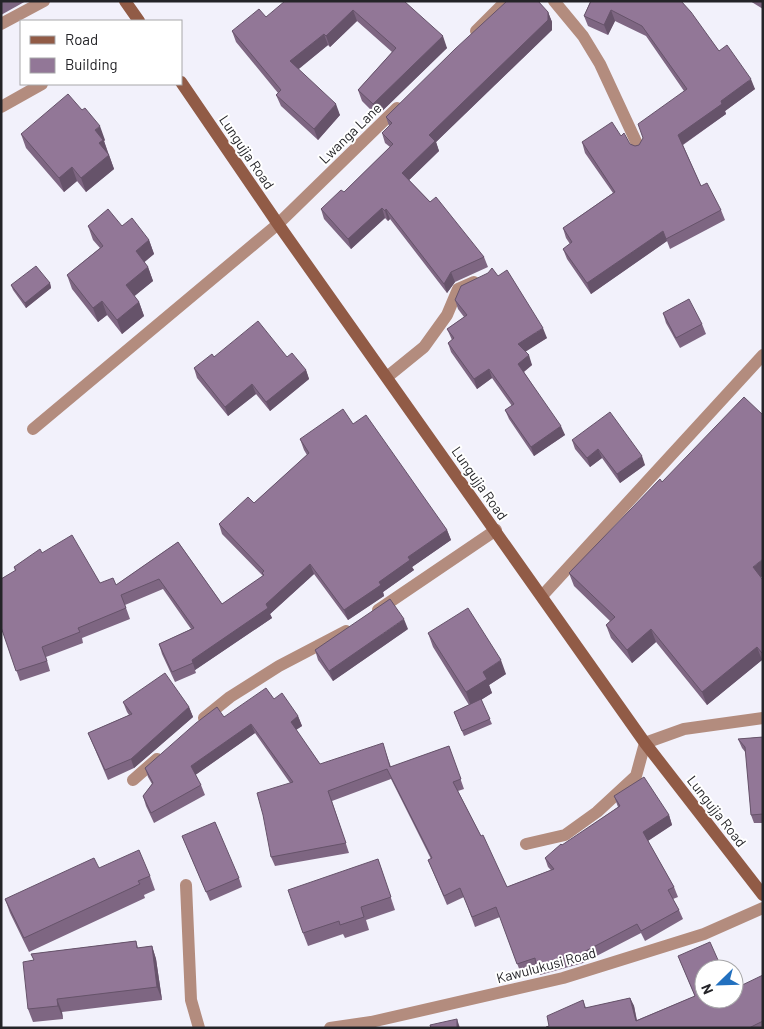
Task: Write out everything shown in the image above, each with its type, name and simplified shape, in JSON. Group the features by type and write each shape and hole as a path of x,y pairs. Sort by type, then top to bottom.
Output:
{"street":[{"path":"1,24 44,1"},
{"path":"125,1 138,20"},
{"path":"469,38 506,1"},
{"path":"554,1 583,36 600,64 639,148"},
{"name":"Lungujja Road","path":"182,83 278,224 645,743 763,895"},
{"path":"1,106 40,85"},
{"name":"Lwanga Lane","path":"33,429 278,224 405,100"},
{"path":"387,377 424,347 447,315 458,290 488,275"},
{"path":"542,596 763,355"},
{"path":"369,616 496,530"},
{"path":"194,726 230,697 279,666 353,626"},
{"path":"526,844 566,834 597,812 636,776 645,743 684,729 763,718"},
{"path":"133,780 166,751"},
{"path":"186,885 190,1000 199,1028"},
{"name":"Kawulukusi Road","path":"330,1028 371,1025 563,978 704,934 763,908"}],"building":[{"path":"285,1 404,1 443,36 373,104 358,90 396,48 353,10 326,36 324,34 290,61 336,104 314,129 276,95 281,90 232,31 259,9 266,17"},
{"path":"507,1 538,1 548,12 548,20 429,135 435,141 402,173 430,202 436,197 484,257 451,272 444,284 386,209 385,211 382,208 348,239 321,209 341,190 344,192 393,144 382,133 392,123 386,117"},
{"path":"591,1 681,1 719,51 727,45 751,79 721,101 722,104 678,135 701,186 707,183 721,210 666,239 663,231 587,283 563,249 572,242 563,228 615,192 582,142 612,122 621,136 624,133 630,144 639,145 643,138 638,124 687,89 642,26 611,10 604,25 584,16"},
{"path":"68,94 82,110 85,108 100,126 95,130 103,140 99,143 109,155 81,178 72,167 59,178 21,134"},
{"path":"108,209 122,226 132,218 149,240 136,251 148,267 126,285 139,302 117,320 102,301 93,308 67,275 103,246 88,226"},
{"path":"36,266 50,283 25,303 11,285"},
{"path":"492,268 498,276 507,270 543,328 518,344 529,355 518,364 561,426 531,447 505,410 514,404 489,369 474,379 448,343 454,338 447,329 467,315 455,300 461,286 488,273"},
{"path":"689,299 702,324 676,338 663,313"},
{"path":"258,321 287,357 292,353 306,370 266,402 252,384 225,407 194,368 212,354 214,357"},
{"path":"744,397 763,415 763,559 753,567 763,580 763,652 757,647 702,692 651,629 627,650 606,625 615,617 569,573 660,479 662,482"},
{"path":"343,409 353,424 366,415 447,530 408,557 410,560 379,582 381,585 344,610 310,564 266,604 268,608 192,660 193,663 172,672 159,644 194,628 159,579 121,595 126,608 78,628 80,632 42,647 47,661 16,671 1,627 1,579 16,570 14,567 40,549 42,553 72,535 100,583 113,578 116,585 178,542 222,604 264,575 262,573 264,571 219,524 248,497 254,503 309,453 300,439"},
{"path":"610,412 642,456 617,474 598,449 587,458 572,440"},
{"path":"390,599 404,619 329,671 315,650"},
{"path":"468,608 501,660 483,672 487,679 466,692 428,633"},
{"path":"165,673 189,707 131,759 105,770 88,733 132,714 123,702"},
{"path":"266,688 274,699 282,693 298,716 291,722 320,764 383,743 390,767 449,746 461,779 453,782 481,836 483,835 507,887 554,869 545,858 561,844 620,806 614,796 644,777 669,815 643,832 674,887 668,890 679,910 641,931 637,924 580,954 536,965 535,958 517,964 496,907 472,917 460,888 444,896 428,860 432,858 387,769 328,791 346,843 271,857 257,793 293,782 251,724 191,766 201,785 151,813 143,796 153,783 145,768 217,707 224,717"},
{"path":"481,699 490,719 462,731 454,712"},
{"path":"763,737 763,814 751,815 745,747 738,739"},
{"path":"215,822 239,878 206,892 182,836"},
{"path":"139,850 150,876 138,881 140,884 24,938 5,899 94,858 99,868"},
{"path":"378,859 391,897 361,907 364,917 340,925 339,921 303,933 288,890"},
{"path":"136,941 137,948 152,946 157,987 57,999 58,1006 28,1009 23,962 34,960 31,954"},
{"path":"710,942 718,959 694,959 694,994 678,956"},
{"path":"763,975 763,1021 749,1028 546,1028 549,1026 547,1016 583,1000 585,1008 630,998 636,1021 694,996 694,1009 744,1009 744,984"},
{"path":"457,1019 457,1028 431,1028 430,1025"}]}
